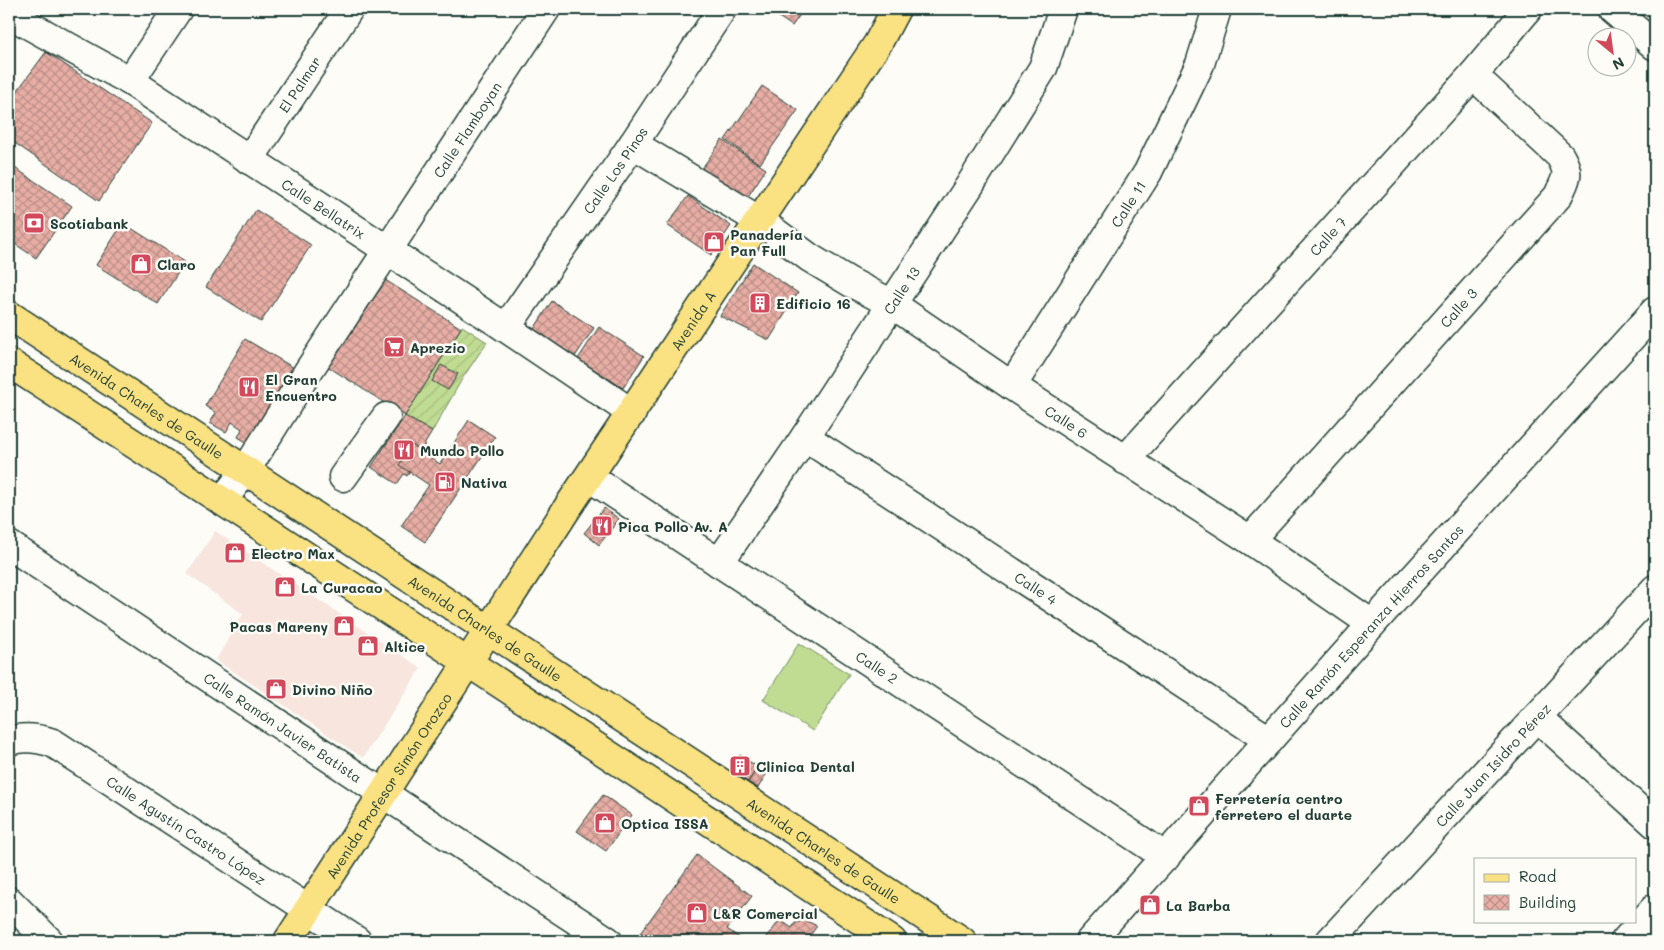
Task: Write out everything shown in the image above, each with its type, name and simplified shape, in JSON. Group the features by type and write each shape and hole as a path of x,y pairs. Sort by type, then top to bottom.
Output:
{"main road":[{"name":"Avenida A","path":"489,630 568,507 878,43 896,9"},
{"name":"Avenida Charles de Gaulle","path":"9,315 962,941"},
{"path":"9,362 892,941"},
{"name":"Avenida Profesor Simón Orozco","path":"288,941 489,630"}],"street":[{"path":"130,81 178,9"},
{"name":"El Palmar","path":"249,160 349,9"},
{"name":"Calle Flamboyan","path":"222,501 246,470 387,250 546,9"},
{"name":"Calle Los Pinos","path":"506,328 633,144 722,9"},
{"name":"Calle 13","path":"719,563 970,185 1043,68 1063,9"},
{"name":"Calle 11","path":"1012,386 1148,172 1200,64 1217,9"},
{"name":"Calle 7","path":"1125,460 1472,75 1528,9"},
{"path":"1612,9 1655,46"},
{"name":"Calle Bellatrix","path":"9,11 130,81 632,413"},
{"name":"Calle 3","path":"1250,540 1558,196 1566,179 1566,167 1560,156 1472,75"},
{"name":"Calle 6","path":"633,144 760,221 810,258 892,304 1012,386 1250,540 1372,624"},
{"name":"Calle Ramón Esperanza Hierros Santos","path":"1090,941 1372,624 1655,311"},
{"path":"342,477 386,418"},
{"name":"Calle 4","path":"804,437 1269,740"},
{"name":"Calle 2","path":"589,477 1166,857"},
{"name":"Calle Ramón Javier Batista","path":"9,545 608,941"},
{"name":"Calle Juan Isidro Pérez","path":"1330,941 1655,589"},
{"path":"1537,717 1655,824"},
{"name":"Calle Agustín Castro López","path":"9,741 35,738 53,743 357,941"},
{"path":"9,900 49,941"},
{"path":"1625,941 1655,908"}],"shaded area":[{"path":"215,531 421,668 363,758 216,660 243,614 187,574"}],"green space":[{"path":"462,326 487,342 462,379 432,432 405,416"},
{"path":"799,643 849,674 813,731 763,700"}],"building":[{"path":"767,9 804,9 792,26"},
{"path":"46,52 152,123 99,201 9,139 9,102"},
{"path":"762,86 798,110 760,164 725,140"},
{"path":"722,140 766,169 745,201 700,171"},
{"name":"Scotiabank","path":"9,164 72,206 36,258 9,240"},
{"path":"688,196 731,226 711,255 667,225"},
{"path":"256,210 311,245 261,322 206,287"},
{"name":"Claro","path":"123,223 185,262 158,304 96,265"},
{"name":"Edificio 16","path":"753,263 798,293 769,340 720,316"},
{"name":"Aprezio","path":"382,278 461,328 405,416 327,366"},
{"path":"552,301 594,328 574,358 532,332"},
{"path":"599,327 644,356 623,388 578,359"},
{"name":"El Gran Encuentro","path":"245,339 294,368 248,443 238,437 242,429 232,422 226,432 210,423 216,413 205,406"},
{"path":"441,365 458,374 448,390 432,381"},
{"name":"Mundo Pollo","path":"405,416 432,432 424,445 425,451 407,476 404,474 397,484 371,467"},
{"name":"Nativa","path":"469,420 495,437 425,542 401,526 429,485 399,465 412,445 440,464"},
{"name":"Pica Pollo Av. A","path":"604,508 619,519 599,545 584,533"},
{"name":"Clinica Dental","path":"740,755 750,762 740,777 730,771"},
{"path":"750,762 758,767 748,782 740,777"},
{"path":"758,767 767,773 758,788 748,782"},
{"name":"Optica ISSA","path":"603,795 632,815 606,851 577,831"},
{"name":"L&R Comercial","path":"697,855 752,896 727,929 744,941 646,941 638,936"},
{"path":"780,920 792,928 795,923 805,920 817,926 806,941 764,941"},
{"path":"837,933 848,941 830,941"},
{"path":"308,934 320,934 331,941 304,941"},
{"path":"1020,935 1029,941 1016,941"}],"place":[{"name":"Scotiabank","path":"34,223"},
{"name":"Panadería Pan Full","path":"714,242"},
{"name":"Claro","path":"141,264"},
{"name":"Edificio 16","path":"760,303"},
{"name":"Aprezio","path":"394,347"},
{"name":"El Gran Encuentro","path":"249,387"},
{"name":"Mundo Pollo","path":"404,450"},
{"name":"Nativa","path":"445,482"},
{"name":"Pica Pollo Av. A","path":"602,526"},
{"name":"Electro Max","path":"235,553"},
{"name":"La Curacao","path":"285,587"},
{"name":"Pacas Mareny","path":"344,626"},
{"name":"Altice","path":"368,646"},
{"name":"Divino Niño","path":"276,689"},
{"name":"Clinica Dental","path":"740,766"},
{"name":"Ferretería centro ferretero el duarte","path":"1199,806"},
{"name":"Optica ISSA","path":"605,823"},
{"name":"La Barba","path":"1150,905"},
{"name":"L&R Comercial","path":"697,913"}]}
